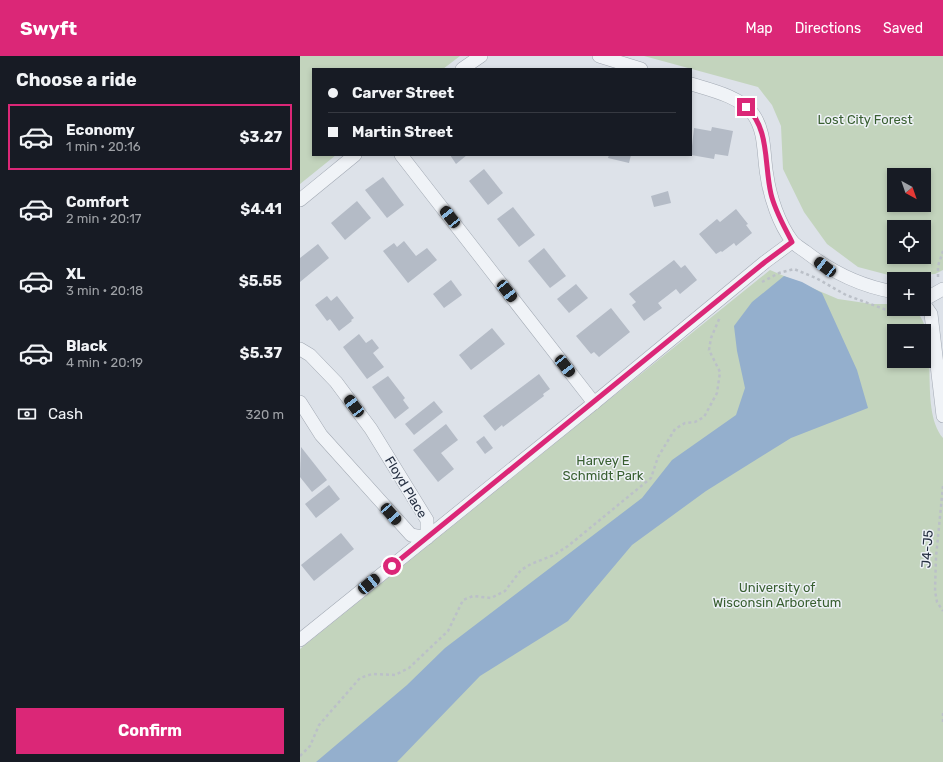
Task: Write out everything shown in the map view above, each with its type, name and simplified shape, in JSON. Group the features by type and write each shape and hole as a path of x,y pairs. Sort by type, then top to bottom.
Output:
{"street":[{"path":"463,68 481,56"},
{"path":"599,56 638,68"},
{"path":"692,84 738,101 753,114 763,135 767,176 772,196 781,220 792,242 825,267 870,288 887,291"},
{"path":"300,200 354,156"},
{"path":"402,156 594,403"},
{"path":"300,640 594,403 765,262 792,242"},
{"path":"931,314 943,416"},
{"name":"Floyd Place","path":"300,349 310,355 336,382 371,430 427,520 427,538 410,536 322,435 300,402"}],"path":[{"path":"938,286 938,266 943,251"},
{"path":"760,283 779,273 794,269 816,278 846,295 887,310"},
{"path":"300,756 310,746 319,725 360,678 372,674 395,675 409,668 448,631 463,600 473,596 491,598 505,591 520,570 554,555 568,546 651,478 658,457 676,429 685,423 695,422 704,417 717,393 720,372 709,350 713,331 722,314"},
{"name":"J4-J5","path":"943,486 936,557 935,584 937,602 943,611"},
{"path":"943,713 943,722"}],"green space":[{"path":"300,56 460,56 444,68 312,68 312,156 335,156 300,184"},
{"name":"Lost City Forest","path":"644,56 943,56 943,270 935,274 931,274 931,272 887,272 887,275 858,267 827,244 804,212 783,169 781,126 772,105 758,87"},
{"name":"University of Wisconsin Arboretum","path":"770,270 838,299 872,304 887,304 887,316 920,316 923,320 924,324 887,324 887,368 929,368 930,390 935,424 943,438 943,762 300,762 300,649"}],"water":[{"path":"784,276 802,282 822,293 857,370 868,408 791,438 706,491 632,545 568,621 480,676 397,762 316,762 407,685 445,648 642,498 672,460 736,415 745,388 737,351 734,326 752,302"}],"building":[{"path":"712,127 733,131 728,156 715,154 714,159 692,155 694,128 711,131"},
{"path":"451,156 466,156 456,164"},
{"path":"609,156 631,156 629,163 608,158"},
{"path":"484,169 503,193 488,205 469,181"},
{"path":"383,177 404,205 387,218 365,190"},
{"path":"668,191 671,203 654,207 651,196"},
{"path":"357,201 371,218 345,240 331,223"},
{"path":"513,207 535,235 519,247 497,219"},
{"path":"736,209 748,224 746,225 752,233 736,246 734,243 722,252 721,251 716,254 699,234 717,219 720,222"},
{"path":"404,241 416,256 427,248 437,260 408,283 383,251 394,243 397,247"},
{"path":"318,244 329,258 300,282 300,258"},
{"path":"544,248 566,276 550,288 528,261"},
{"path":"674,260 681,268 685,265 697,280 680,294 676,289 658,303 662,308 644,321 632,305 636,302 629,294"},
{"path":"451,280 462,295 444,308 433,294"},
{"path":"576,284 588,298 569,313 557,299"},
{"path":"327,296 331,301 337,296 354,318 339,331 330,319 327,321 315,305"},
{"path":"611,308 630,332 599,357 594,352 591,354 576,336"},
{"path":"492,328 505,344 471,370 459,355"},
{"path":"359,334 366,343 372,339 379,348 373,353 384,367 367,379 343,347"},
{"path":"539,374 550,389 543,394 544,396 503,427 502,425 495,431 483,416"},
{"path":"388,376 405,398 403,400 409,408 395,419 372,387"},
{"path":"434,401 443,412 414,435 405,424"},
{"path":"446,424 458,440 441,453 454,469 438,482 413,450"},
{"path":"484,436 493,448 485,454 476,442"},
{"path":"301,447 327,480 312,492 300,477"},
{"path":"329,485 340,499 316,518 305,504"},
{"path":"341,533 354,549 314,581 301,565"}],"route":[{"path":"392,566 594,403 765,262 792,242 781,220 772,196 767,176 763,135 753,114 746,107"}],"park label":[{"name":"Harvey E Schmidt Park","path":"603,468"}]}
